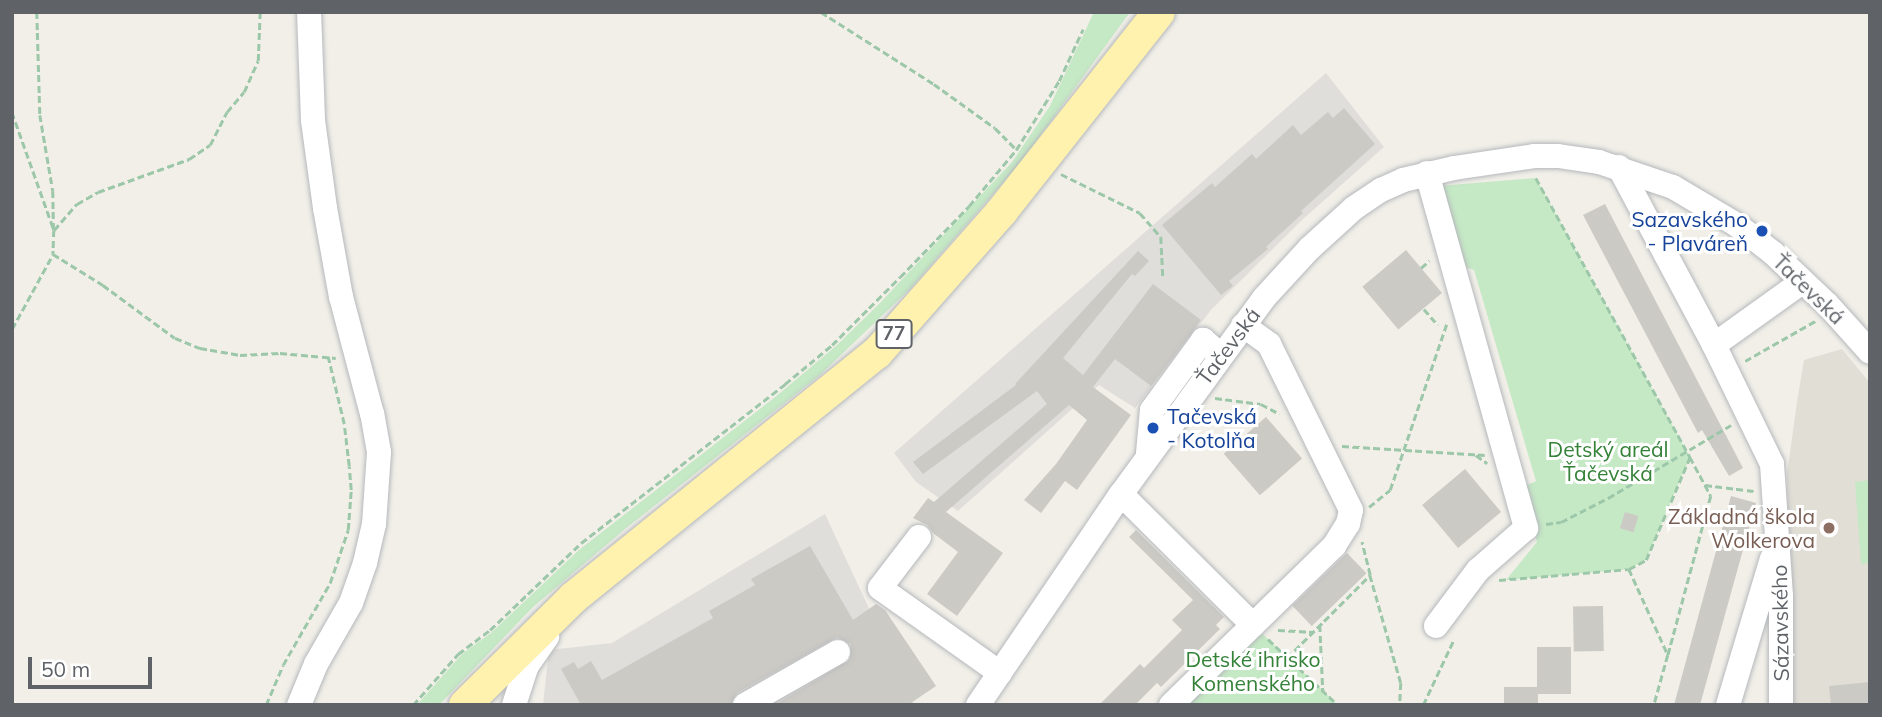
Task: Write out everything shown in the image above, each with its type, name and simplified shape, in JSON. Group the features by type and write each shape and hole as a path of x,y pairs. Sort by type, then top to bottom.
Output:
{"main road":[{"name":"77","path":"464,705 573,598 877,353 1030,155 1158,12"}],"street":[{"path":"299,705 316,664 351,603 374,524 379,452 341,297 322,183 313,120 309,12"},
{"name":"Ťačevská","path":"978,705 1147,457 1243,325 1287,272 1353,208 1381,190 1427,173 1534,156 1579,158 1619,167 1673,187 1737,225 1833,310 1870,352"},
{"name":"Sázavského","path":"1619,167 1714,345 1772,464 1778,538 1781,705"},
{"path":"1427,173 1526,528 1487,563 1447,628"},
{"path":"1714,345 1802,282"},
{"path":"1171,705 1255,627 1334,545 1354,514 1269,344 1243,325"},
{"path":"1121,495 1255,627"},
{"path":"919,537 880,588 1000,673"},
{"path":"1728,705 1778,538"},
{"path":"514,705 526,667 573,598"},
{"path":"745,705 838,652"}],"path":[{"path":"12,329 53,254 53,191 40,116 37,12"},
{"path":"54,230 77,204 98,192 189,159 210,145 227,112 244,92 258,61 260,12"},
{"path":"821,12 934,84 1030,155 1080,186 1140,213 1161,237 1163,277"},
{"path":"413,705 457,654 489,630 581,543 832,345 969,206 1030,155 1083,29"},
{"path":"12,112 54,230"},
{"path":"1536,178 1711,496 1654,705"},
{"path":"53,254 103,285 176,338 200,348 240,355 357,360"},
{"path":"1424,309 1438,325"},
{"path":"1727,371 1833,310"},
{"path":"1400,705 1401,683 1354,514 1390,490 1450,314"},
{"path":"266,705 278,676 330,583 348,530 349,466 344,424 328,357"},
{"path":"1214,397 1261,404 1283,415"},
{"path":"1526,528 1561,522 1608,498 1748,416"},
{"path":"1321,445 1506,456"},
{"path":"1487,563 1480,582 1629,569 1646,560 1656,544 1690,457"},
{"path":"1705,485 1759,492"},
{"path":"1629,569 1668,655"},
{"path":"1287,657 1370,575"},
{"path":"1320,625 1323,691"},
{"path":"1255,627 1314,632"},
{"path":"1255,627 1338,705"},
{"path":"1423,705 1447,628"}],"shaded area":[{"path":"1326,73 1384,147 1302,220 1211,310 1135,408 1099,385 958,511 916,482 894,453"},
{"name":"Základná škola Wolkerova","path":"1842,349 1870,383 1870,705 1792,705 1787,474 1797,402 1804,360"},
{"path":"825,514 914,705 543,705 549,650 612,643"}],"green space":[{"path":"1094,12 1130,12 1022,161 911,288 820,375 625,529 533,607 439,705 417,705 462,654 491,633 579,550 774,398 836,346 880,303 1012,162 1050,106"},
{"name":"Detský areál Ťačevská","path":"1536,178 1690,457 1646,560 1629,569 1506,580 1537,542 1521,488 1536,481 1474,270 1463,266 1439,186"},
{"path":"1870,480 1870,563 1861,564 1855,482"},
{"name":"Detské ihrisko Komenského","path":"1253,625 1338,705 1170,705"}],"building":[{"path":"1344,108 1375,144 1301,211 1303,213 1266,247 1268,249 1229,281 1233,286 1221,295 1162,225 1212,183 1215,187 1252,154 1256,159 1293,125 1301,135 1328,112 1333,118"},
{"path":"1605,204 1743,468 1729,476 1702,430 1698,433 1583,215"},
{"path":"1406,250 1442,293 1398,330 1362,287"},
{"path":"1138,251 1149,261 1135,276 1132,274 1063,358 1083,375 1153,284 1201,320 1151,386 1115,359 1093,387 1131,415 1077,490 1065,481 1041,513 1024,500 1056,464 1087,420 1069,405 946,512 1003,553 957,616 927,594 958,552 927,525 913,518 928,498 934,502 1047,404 1037,391 923,474 913,462 1016,385"},
{"path":"1266,417 1302,459 1260,495 1224,454"},
{"path":"1465,469 1501,512 1458,548 1422,505"},
{"path":"1731,496 1756,503 1700,705 1674,705"},
{"path":"1625,512 1638,516 1633,532 1620,528"},
{"path":"1136,530 1224,617 1216,625 1220,629 1161,687 1157,683 1135,705 1099,705 1140,664 1144,668 1182,630 1172,620 1193,600 1129,537"},
{"path":"810,546 853,620 876,604 885,610 936,686 908,705 775,705 850,660 851,644 837,637 738,692 730,705 581,705 561,669 574,662 578,669 591,661 602,680 713,618 709,611 755,585 751,579"},
{"path":"1347,553 1366,573 1312,626 1292,606"},
{"path":"1603,606 1604,651 1574,652 1573,607"},
{"path":"1537,647 1571,647 1571,694 1537,694"},
{"path":"1870,682 1870,705 1831,705 1829,686"},
{"path":"1504,687 1538,687 1538,705 1504,705"}],"place":[{"name":"Sazavského - Plaváreň","path":"1762,231"},
{"name":"Tačevská - Kotolňa","path":"1153,428"},
{"name":"Základná škola Wolkerova","path":"1829,528"}]}
